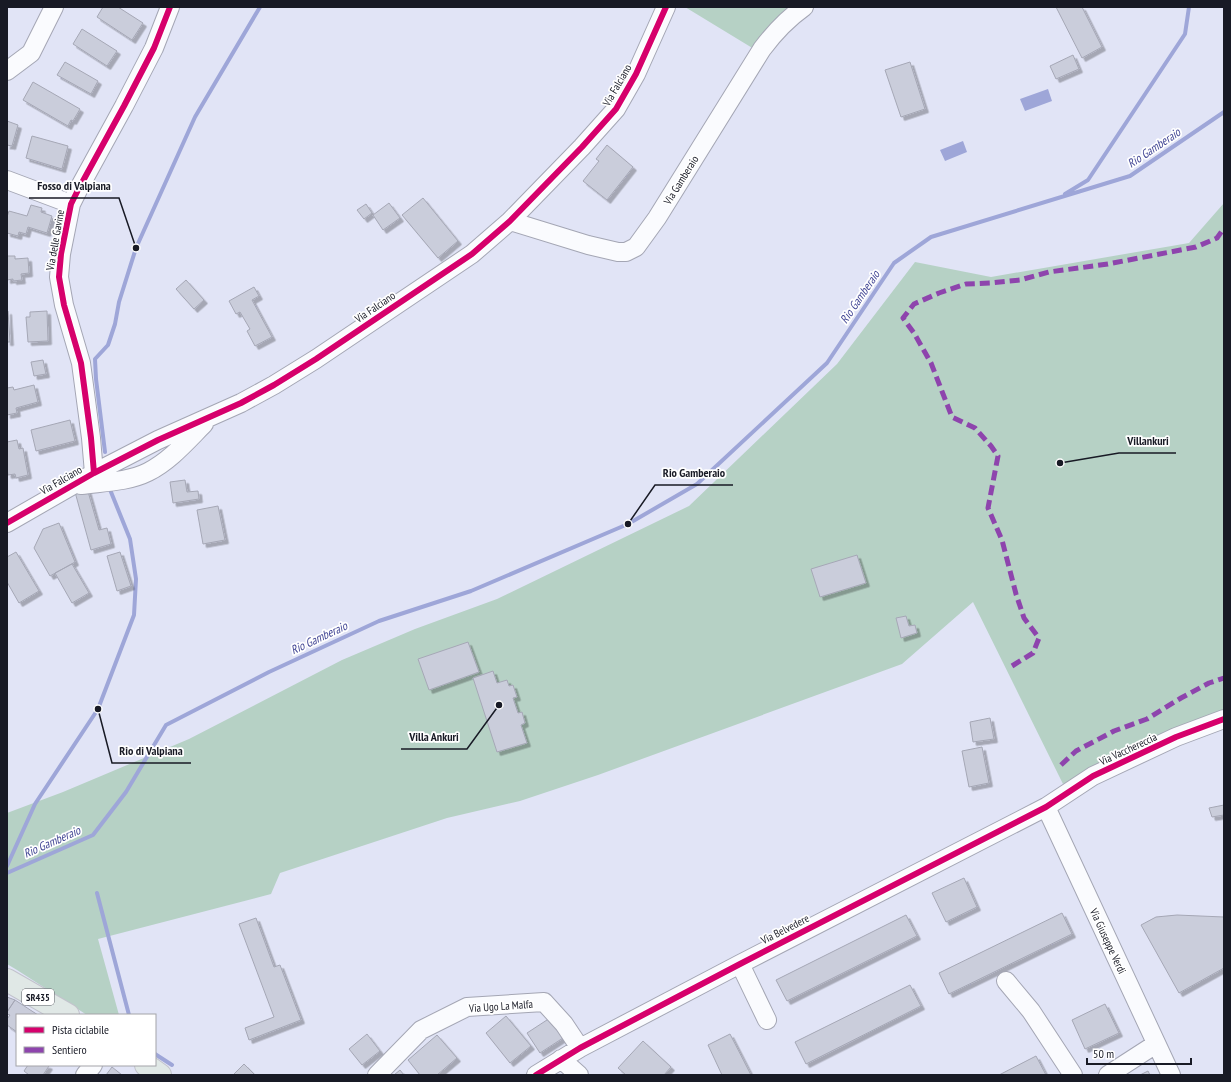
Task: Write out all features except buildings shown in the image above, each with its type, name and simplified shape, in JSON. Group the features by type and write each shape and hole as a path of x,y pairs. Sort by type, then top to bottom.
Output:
{"main road":[{"name":"SR435","path":"7,980 66,1014"},
{"path":"147,1066 160,1075"}],"street":[{"path":"7,71 31,53 54,7"},
{"name":"Via delle Gavine","path":"94,473 91,438 80,363 64,305 59,277 61,254 72,204 78,190 121,113 154,48 170,7"},
{"name":"Via Falciano","path":"7,523 94,473 158,440 241,403 274,385 316,359 472,254 510,221 582,147 616,109 636,74 666,7"},
{"name":"Via Gamberaio","path":"510,221 588,245 614,251 626,252 636,246 657,218 762,49 779,28 804,7"},
{"path":"7,180 72,204"},
{"path":"71,487 131,478 148,472 172,454 212,416"},
{"name":"Via Vacchereccia","path":"1046,807 1093,776 1176,737 1224,719"},
{"name":"Via Belvedere","path":"536,1075 580,1048 1046,807"},
{"name":"Via Giuseppe Verdi","path":"1046,807 1171,1075"},
{"path":"740,964 767,1020"},
{"path":"1006,981 1031,1011 1073,1075"},
{"name":"Via Ugo La Malfa","path":"377,1075 421,1030 467,1007 544,1002 564,1024 580,1048"},
{"path":"1108,1075 1156,1044"},
{"path":"561,1059 579,1075"},
{"path":"85,1075 92,1066"}],"green space":[{"path":"685,7 788,7 772,23 754,49"},
{"path":"1224,203 1224,712 1063,784 973,602 902,664 598,775 520,801 447,818 280,873 271,894 98,939 119,1014 85,1014 7,964 7,813 63,792 189,739 342,660 415,629 497,599 689,506 837,364 915,262 991,277 1189,243"}],"water":[{"path":"1048,89 1052,101 1025,111 1020,99"},
{"path":"963,141 967,152 945,161 940,150"}],"waterway":[{"path":"105,452 95,359 108,345 115,324 119,302 136,248 195,117 260,7"},
{"path":"1065,194 1088,180 1185,34 1189,7"},
{"name":"Rio Gamberaio","path":"7,873 93,835 126,792 166,725 269,672 379,621 471,591 628,524 697,484 827,363 894,263 931,237 1130,176 1224,112"},
{"path":"7,866 35,804 98,709 134,615 136,579 130,539 111,492"},
{"path":"97,893 129,1014"},
{"path":"156,1055 172,1065"}],"marked path":[{"path":"1012,666 1033,653 1039,638 1024,618 1002,540 988,508 998,456 975,428 952,417 931,363 914,333 903,318 914,304 939,293 966,284 1020,280 1049,272 1108,264 1196,247 1217,238 1224,228"},
{"path":"1061,765 1076,751 1114,731 1147,719 1209,683 1224,678"}],"cycle path":[{"path":"94,473 81,363 64,305 59,277 61,254 71,204 154,48 170,7"},
{"path":"7,523 94,473 158,440 241,403 274,385 316,359 472,254 510,221 582,147 616,109 636,74 666,7"},
{"path":"536,1075 580,1048 1046,807 1093,776 1176,737 1224,719"}],"place":[{"name":"Fosso di Valpiana","path":"136,248"},
{"name":"Villankuri","path":"1060,463"},
{"name":"Rio Gamberaio","path":"628,524"},
{"name":"Villa Ankuri","path":"499,705"},
{"name":"Rio di Valpiana","path":"98,709"}]}
